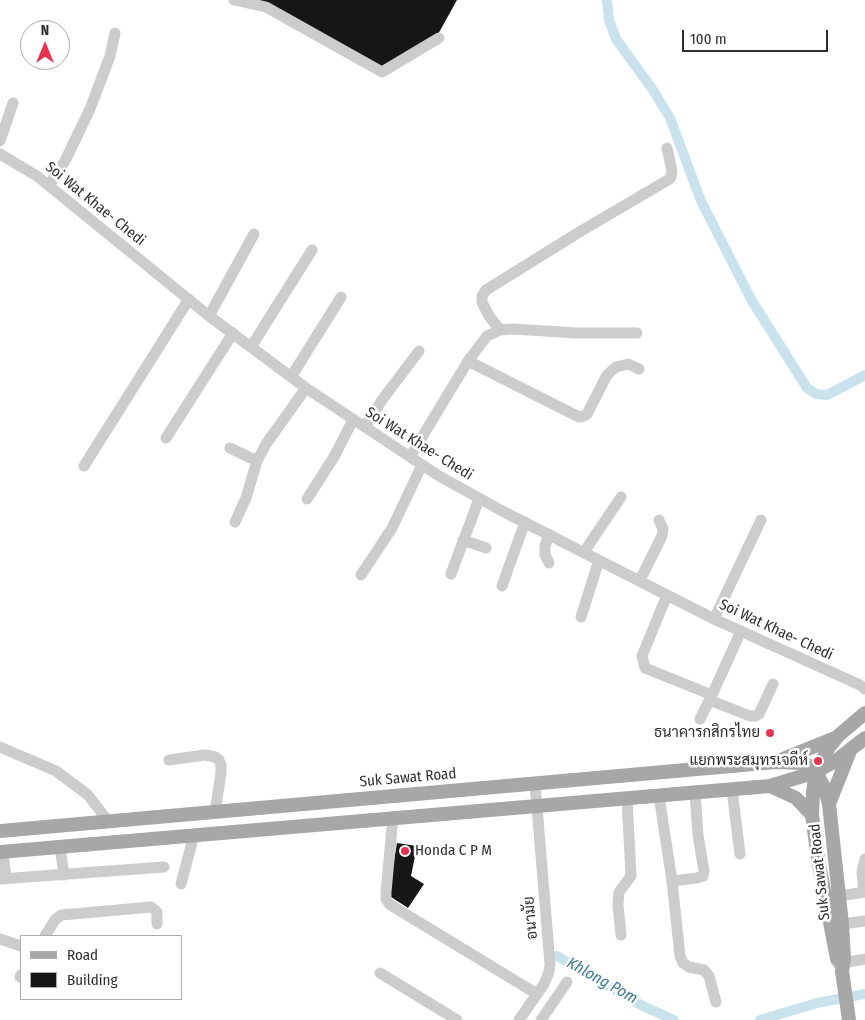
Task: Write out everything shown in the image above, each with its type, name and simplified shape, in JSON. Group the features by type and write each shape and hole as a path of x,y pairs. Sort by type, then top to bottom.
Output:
{"main road":[{"name":"Suk Sawat Road","path":"849,1014 841,963 822,887 812,815 816,772 822,758 838,736 865,713"},
{"path":"776,762 838,736"},
{"path":"1,852 770,786 816,772 864,739"},
{"path":"829,804 850,750"},
{"name":"Suk Sawat Road","path":"0,831 776,762 802,763 816,772 825,789 829,804 842,924 841,963"},
{"path":"770,786 796,798 812,815"},
{"path":"822,887 839,890"}],"street":[{"path":"234,0 266,7 382,72 439,38"},
{"path":"49,185 65,162 90,109 110,56 115,32"},
{"path":"0,141 13,103"},
{"path":"500,330 489,316 482,302 482,296 486,290 672,177 667,148"},
{"name":"Soi Wat Khae- Chedi","path":"0,154 49,185 209,316 306,388 422,465 479,499 714,619 860,685 865,689"},
{"path":"209,316 254,234"},
{"path":"251,346 312,250"},
{"path":"292,377 341,297"},
{"path":"84,466 189,299"},
{"path":"410,457 468,361 487,336 500,330 513,329 576,333 637,333"},
{"path":"166,438 233,333"},
{"path":"365,428 382,400 419,351"},
{"path":"468,361 579,417 587,414 608,375 616,367 628,364 639,369"},
{"path":"235,522 246,498 256,461 306,388"},
{"path":"308,499 334,457 353,420"},
{"path":"230,448 256,461"},
{"path":"361,575 392,528 422,465"},
{"path":"584,552 620,497"},
{"path":"451,574 479,499"},
{"path":"640,580 662,536 663,529 659,520"},
{"path":"714,619 761,520"},
{"path":"502,586 525,522"},
{"path":"549,534 545,546 545,555 549,563"},
{"path":"464,540 486,548"},
{"path":"581,617 599,560"},
{"path":"667,594 642,656 645,668 750,716 759,714 773,684"},
{"path":"700,719 742,631"},
{"path":"0,747 56,772 88,795 108,821"},
{"path":"169,760 204,755 215,757 219,760 222,765 214,812"},
{"name":"อนามัย","path":"519,1020 544,984 550,964 535,783"},
{"path":"732,790 740,854"},
{"path":"672,880 703,876 695,793"},
{"path":"659,796 672,880 680,956 683,963 689,967 704,970 709,976 716,1002"},
{"path":"620,935 618,892 631,876 627,798"},
{"path":"393,817 386,892 386,899 389,904 537,994"},
{"path":"181,884 194,836"},
{"path":"60,847 64,875"},
{"path":"1,852 3,878 164,867"},
{"path":"839,890 865,892 862,872 865,859"},
{"path":"46,935 55,920 61,915 151,907 157,912 157,924"},
{"path":"842,924 865,920"},
{"path":"0,939 20,946"},
{"path":"841,963 865,959"},
{"path":"380,973 457,1020"},
{"path":"542,1020 567,982"},
{"path":"544,984 559,994"}],"building":[{"path":"258,0 457,0 437,36 383,69"},
{"path":"397,843 417,846 411,876 424,884 408,908 388,895"}],"waterway":[{"path":"607,0 609,20 616,39 653,90 670,118 701,201 752,301 807,388 816,394 827,395 865,375"},
{"name":"Khlong Pom","path":"557,956 641,1005 674,1020"},
{"name":"Khlong Pom","path":"760,1020 817,1003 865,994"}],"place":[{"name":"ธนาคารกสิกรไทย","path":"770,733"},
{"name":"แยกพระสมุทรเจดีห์","path":"818,761"},
{"name":"Honda C P M","path":"405,851"}]}
